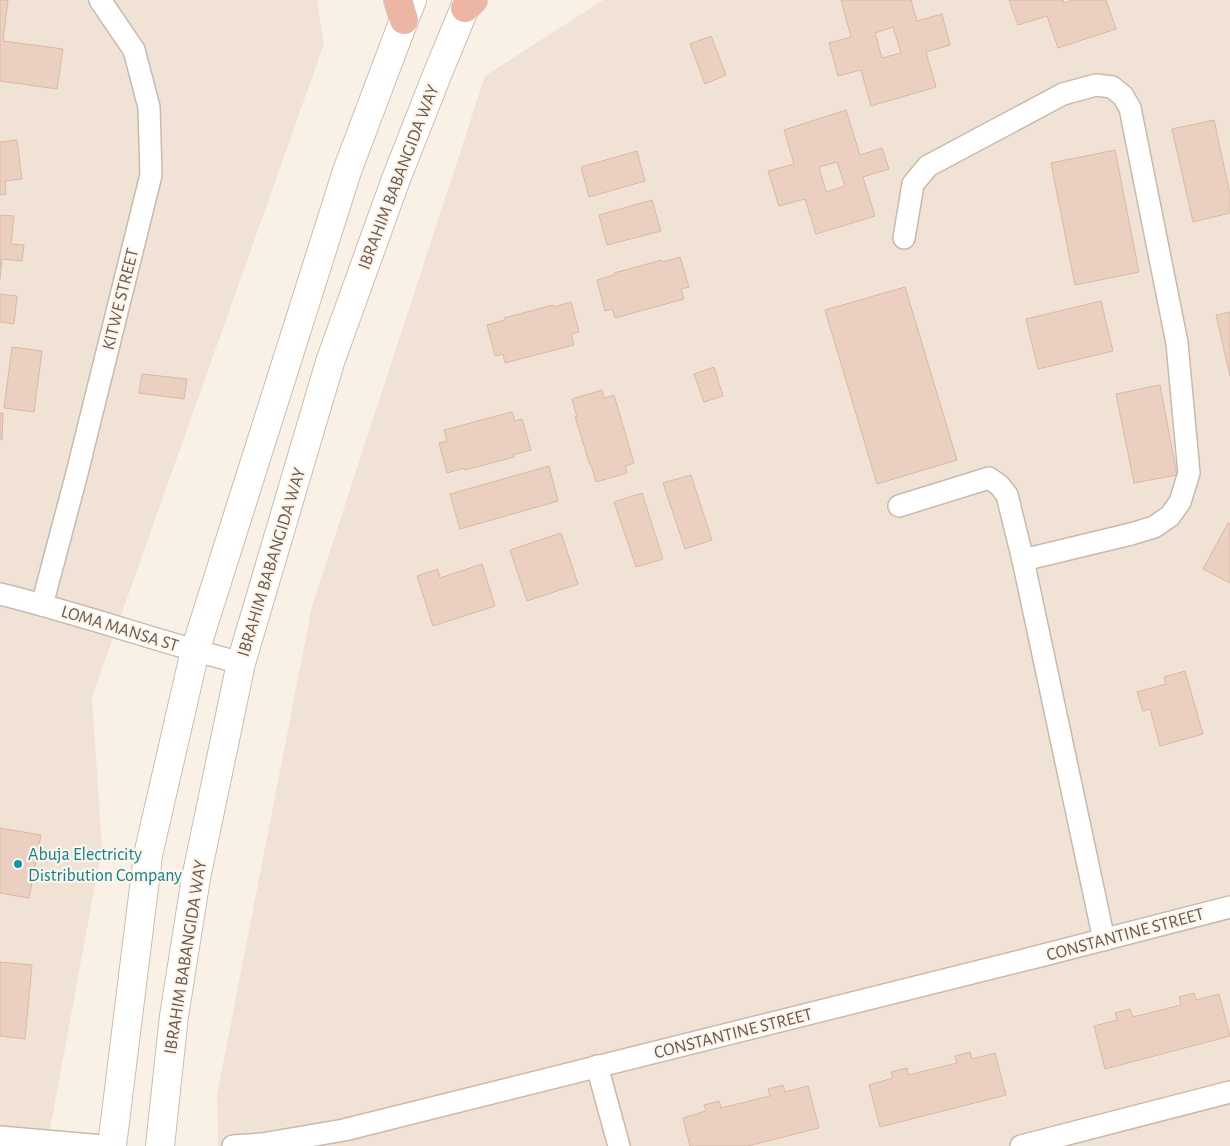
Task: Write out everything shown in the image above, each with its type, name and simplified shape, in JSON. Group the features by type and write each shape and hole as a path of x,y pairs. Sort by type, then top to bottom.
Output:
{"main road":[{"name":"IBRAHIM BABANGIDA WAY","path":"160,1146 174,1016 196,878 240,663 330,362 396,179 437,75 469,3"},
{"path":"112,1146 148,855 195,651 347,171 405,7"}],"street":[{"name":"KITWE STREET","path":"42,605 76,477 151,175 149,107 134,50 100,0"},
{"path":"904,238 913,184 928,166 1063,94 1096,85 1112,87 1123,96 1130,108 1177,343 1189,473 1180,502 1170,516 1154,527 1023,560"},
{"path":"899,506 989,478 999,485 1006,495 1023,560 1104,940"},
{"name":"LOMA MANSA ST","path":"0,594 240,663"},
{"name":"CONSTANTINE STREET","path":"233,1146 262,1144 344,1130 1230,907"},
{"path":"597,1066 618,1146"},
{"path":"1021,1146 1230,1092"},
{"path":"0,1137 103,1146"}],"shaded area":[{"path":"0,0 317,0 324,44 92,697 102,847 47,1146 0,1146"},
{"path":"603,0 1230,0 1230,1146 218,1146 217,1095 312,606 485,76"}],"building":[{"path":"0,0 8,0 3,41 63,49 57,89 0,81"},
{"path":"841,0 911,0 917,21 942,14 950,45 926,52 936,87 871,106 861,70 838,76 829,43 851,37","holes":["893,27 901,53 882,58 875,33"]},
{"path":"1009,0 1063,0 1064,3 1072,0 1106,0 1116,29 1058,48 1047,16 1018,25"},
{"path":"711,36 726,75 705,84 690,44"},
{"path":"846,110 860,155 882,148 889,169 863,177 875,216 816,234 805,199 779,206 768,171 794,164 784,130","holes":["837,162 845,186 826,192 819,167"]},
{"path":"1214,120 1230,194 1230,213 1193,222 1172,129"},
{"path":"17,140 22,179 5,181 6,194 0,195 0,142"},
{"path":"1115,150 1139,272 1075,285 1051,163"},
{"path":"637,151 645,181 589,197 581,167"},
{"path":"652,200 661,231 607,245 599,215"},
{"path":"0,215 14,216 11,244 24,245 22,261 2,259 0,279"},
{"path":"680,257 689,287 681,289 684,299 615,318 612,309 605,311 597,280 614,275 614,273"},
{"path":"905,287 957,460 877,484 825,310"},
{"path":"0,294 17,296 14,324 0,322"},
{"path":"1101,301 1113,351 1038,369 1026,319"},
{"path":"571,302 579,332 571,334 574,345 505,363 503,354 495,356 487,325 505,320 504,318"},
{"path":"1230,312 1230,376 1216,315"},
{"path":"12,347 42,351 34,412 4,408"},
{"path":"714,367 723,396 704,402 694,374"},
{"path":"142,374 187,379 184,399 139,393"},
{"path":"1160,385 1177,475 1134,483 1116,394"},
{"path":"602,390 604,398 614,395 634,463 625,466 627,473 596,482 575,417 577,417 572,399"},
{"path":"512,412 515,421 522,419 531,450 513,455 514,457 447,473 439,443 447,441 444,430"},
{"path":"0,413 3,413 2,440 0,439"},
{"path":"549,466 558,501 460,529 450,494"},
{"path":"691,475 712,540 685,549 663,483"},
{"path":"642,493 663,559 636,567 614,502"},
{"path":"1228,523 1230,524 1230,583 1203,569"},
{"path":"561,533 578,584 527,601 510,550"},
{"path":"482,564 495,606 433,626 417,576 438,569 440,578"},
{"path":"1185,671 1203,734 1160,746 1150,709 1143,711 1137,692 1166,684 1164,677"},
{"name":"Abuja Electricity Distribution Company","path":"0,828 41,835 29,898 0,893"},
{"path":"0,962 32,965 25,1039 0,1036"},
{"path":"1194,993 1196,1000 1219,994 1230,1036 1105,1069 1094,1026 1117,1020 1115,1013 1130,1009 1133,1017 1181,1005 1179,997"},
{"path":"970,1052 972,1059 995,1053 1006,1095 880,1127 869,1085 893,1078 891,1072 907,1068 908,1075 957,1063 955,1056"},
{"path":"783,1085 785,1092 808,1086 819,1128 748,1146 690,1146 683,1118 706,1111 704,1105 719,1101 721,1108 770,1096 768,1089"}],"place":[{"name":"Abuja Electricity Distribution Company","path":"18,864"}]}
